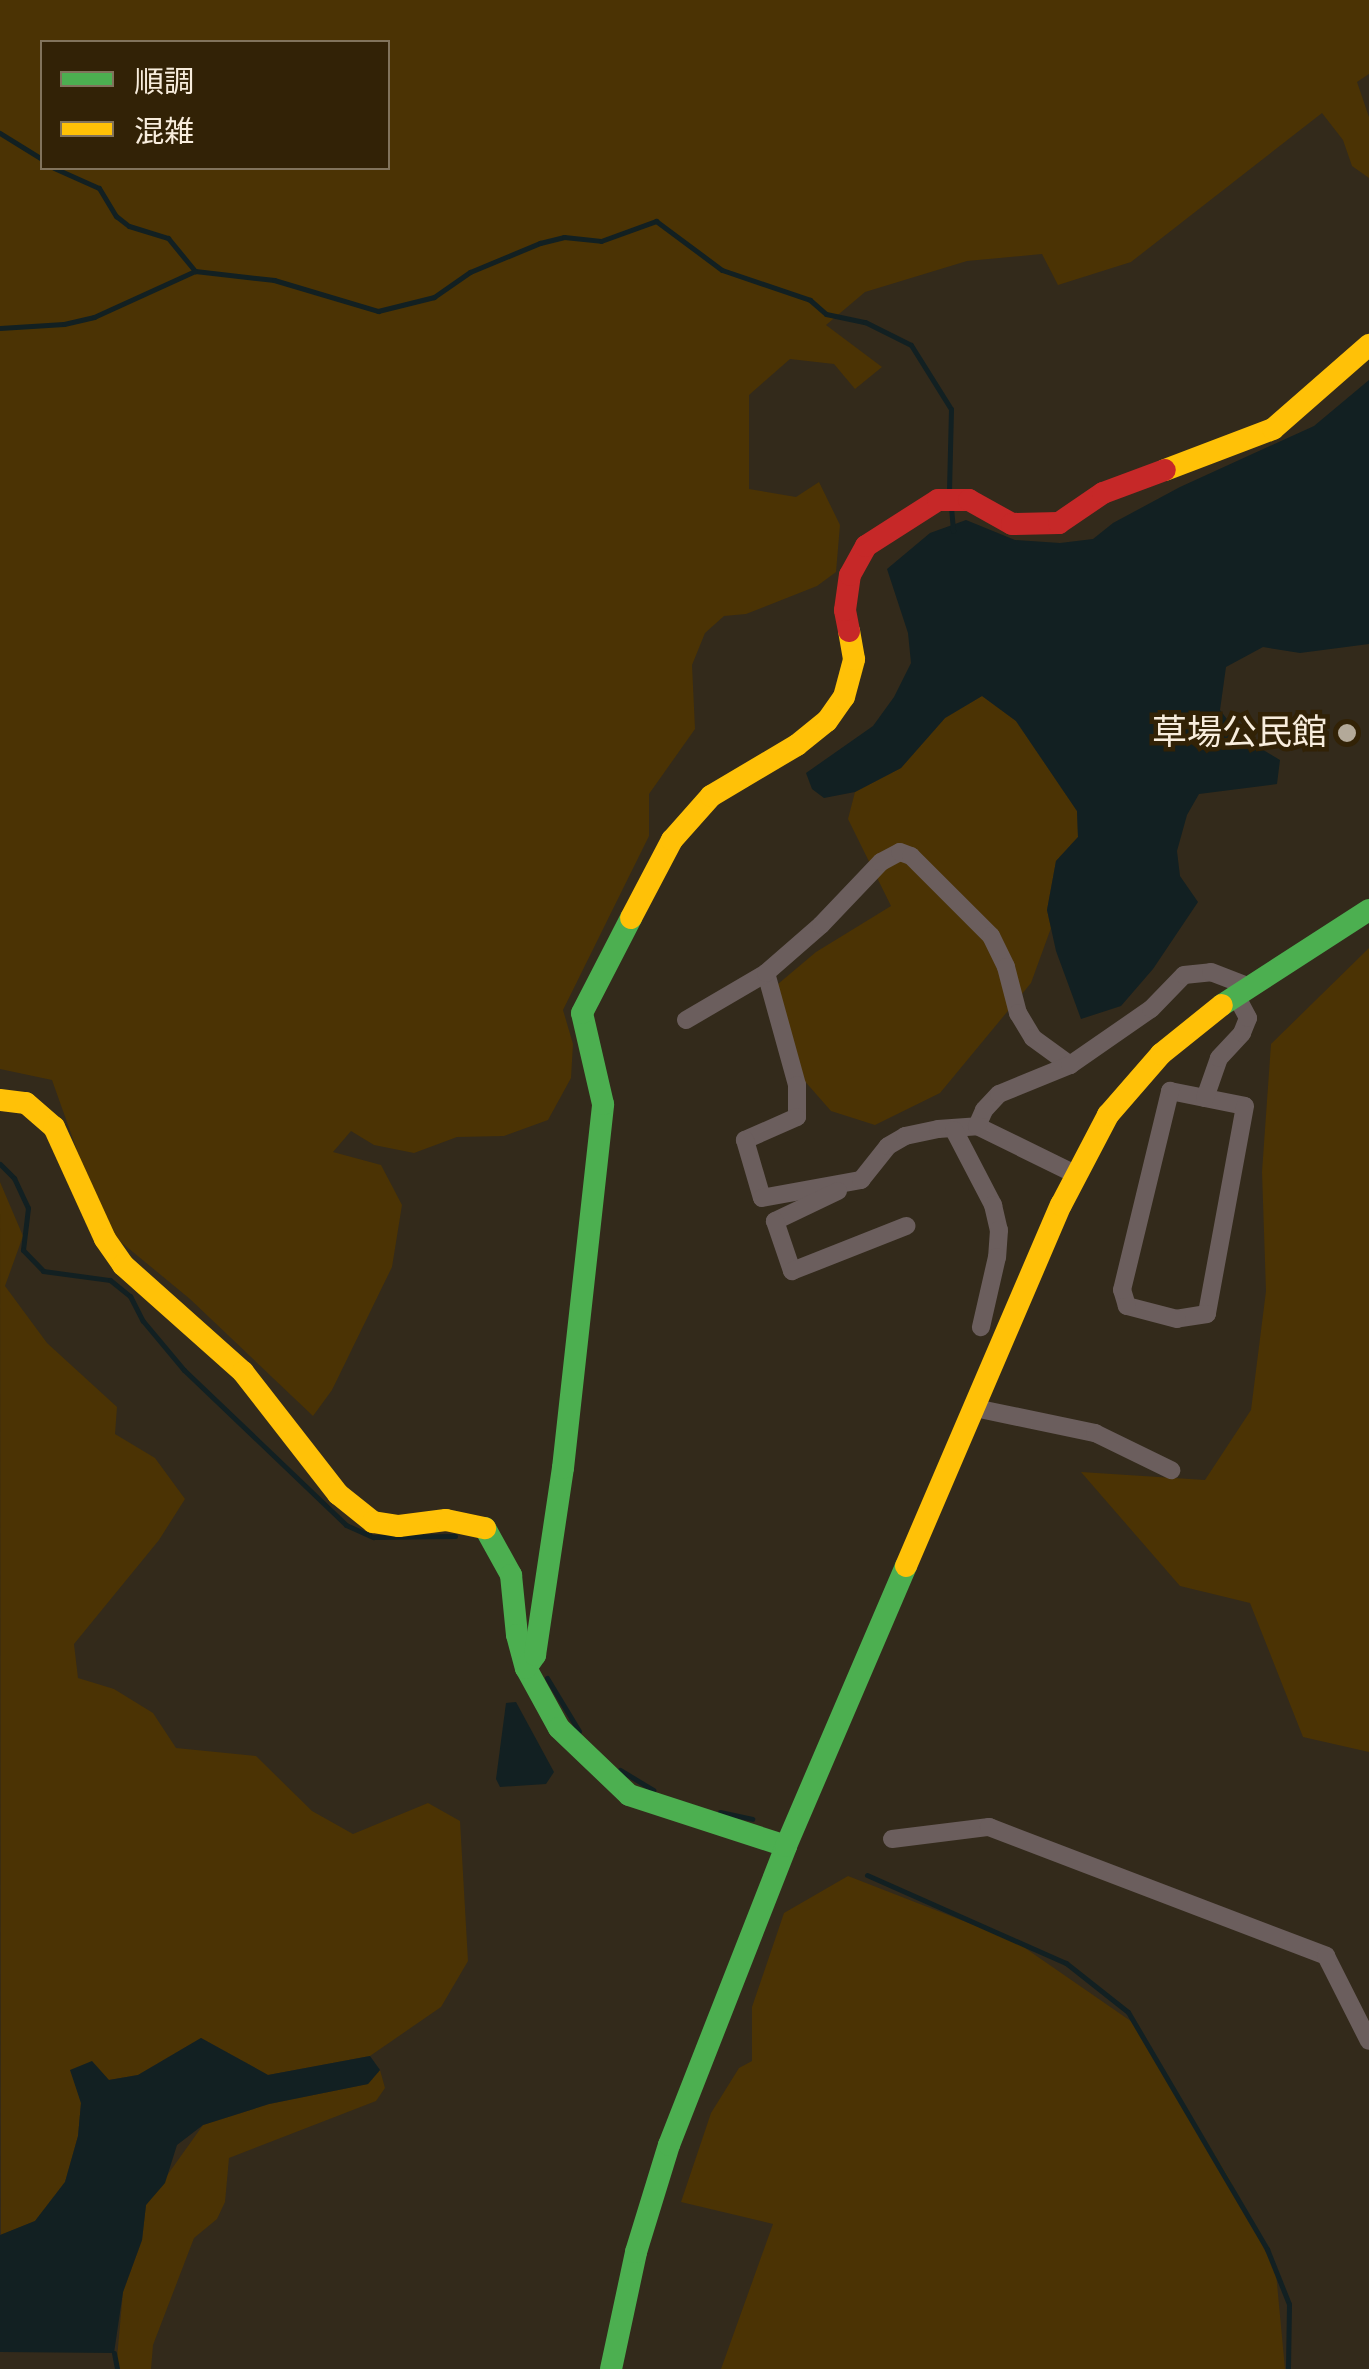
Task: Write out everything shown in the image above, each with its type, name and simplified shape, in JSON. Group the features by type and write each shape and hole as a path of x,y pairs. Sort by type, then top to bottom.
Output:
{"street":[{"path":"526,1668 535,1655 563,1468 604,1104 582,1012 672,840 711,796 797,745 827,720 844,697 854,659 846,610 850,575 866,546 900,520 938,500 954,499 968,500 1012,524 1060,523 1103,493 1274,429 1369,346"},
{"path":"686,1020 766,974 822,925 881,862 900,852 911,856 990,936 1033,1038 1070,1065"},
{"path":"611,2369 636,2252 668,2144 786,1846 1077,1174 1108,1115 1161,1054 1242,991 1369,910"},
{"path":"977,1126 984,1110 999,1094 1070,1065 1151,1009 1184,976 1211,972 1242,991 1248,1018 1242,1033 1219,1058 1205,1098"},
{"path":"766,974 793,1070 797,1117 745,1140 762,1198 862,1180"},
{"path":"1170,1091 1205,1098 1245,1106 1207,1314 1177,1319 1127,1306 1122,1290 1170,1091"},
{"path":"0,1100 26,1103 54,1127 105,1239 123,1265 244,1372 338,1494 373,1522 399,1526 446,1520 482,1525 490,1533 511,1575 517,1635 526,1668 558,1728 629,1795 786,1846"},
{"path":"906,1226 792,1271 775,1221 862,1180 888,1146 905,1136 938,1129 977,1126 1077,1174"},
{"path":"954,1130 986,1190 999,1230 981,1326"},
{"path":"975,1408 1095,1433 1171,1470"},
{"path":"892,1839 989,1826 1326,1956 1369,2041"}],"shaded area":[{"path":"0,0 1369,0 1369,74 1357,82 1369,117 1369,178 1352,166 1343,140 1322,113 1131,262 1058,285 1042,254 967,261 865,292 826,325 882,367 855,389 834,364 790,359 749,395 749,489 796,497 819,482 840,525 836,572 817,586 746,614 724,616 705,633 692,665 695,729 649,794 649,836 563,1010 573,1044 571,1078 548,1120 504,1136 457,1137 414,1153 374,1145 351,1131 333,1152 381,1165 402,1205 392,1267 332,1390 313,1416 190,1299 105,1229 52,1080 0,1069"},
{"path":"1369,380 1369,644 1300,653 1263,647 1226,667 1220,710 1240,736 1280,760 1277,784 1199,794 1187,815 1177,851 1180,876 1198,902 1153,969 1121,1006 1081,1019 1056,951 1047,910 1056,861 1078,837 1077,811 1016,721 982,696 945,718 901,768 855,792 824,798 812,789 806,773 873,726 894,697 911,663 908,633 887,569 930,533 966,520 1015,540 1060,543 1093,539 1113,523 1180,487 1314,426"},
{"path":"982,696 1016,721 1077,811 1078,837 1056,861 1047,910 1051,928 1031,983 940,1093 875,1125 831,1111 802,1078 778,984 816,952 891,906 848,819 855,792 901,768 945,718"},
{"path":"1369,948 1369,1752 1303,1737 1250,1603 1180,1586 1081,1472 1205,1480 1251,1410 1266,1291 1262,1172 1271,1044"},
{"path":"0,1182 23,1236 5,1286 47,1343 117,1407 115,1434 155,1458 185,1499 159,1540 74,1644 78,1678 114,1689 153,1713 176,1748 256,1756 312,1811 353,1834 428,1803 460,1821 468,1961 441,2007 370,2056 268,2075 201,2038 138,2075 109,2080 71,2070 81,2103 78,2136 65,2182 35,2221 1,2235"},
{"path":"516,1702 554,1772 546,1784 500,1787 496,1779 506,1703"},
{"path":"848,1876 1015,1941 1135,2024 1229,2178 1276,2273 1285,2369 721,2369 773,2224 681,2202 711,2113 739,2068 752,2061 752,2007 784,1913"},
{"path":"201,2038 268,2075 370,2056 380,2070 368,2084 269,2104 203,2125 177,2145 165,2183 146,2205 142,2240 123,2292 114,2353 0,2352 0,2235 35,2221 65,2182 78,2136 81,2103 70,2070 92,2061 109,2080 138,2075"},
{"path":"380,2070 385,2088 376,2101 229,2158 225,2202 217,2219 194,2238 153,2345 151,2369 116,2369 123,2292 142,2240 146,2205 203,2125 269,2104 368,2084"}],"waterway":[{"path":"0,133 40,158"},
{"path":"58,170 99,188 116,216 129,226 168,238 195,271 274,280 378,311 434,297 470,272 540,243 564,237 601,241 656,221 722,270 810,300 826,314 865,322 911,345 951,409 949,491"},
{"path":"0,328 64,324 94,317 195,271"},
{"path":"951,507 953,531"},
{"path":"0,1164 14,1178 28,1208 23,1250 43,1271 110,1280 130,1296 143,1321 184,1370 346,1525 373,1537 455,1536"},
{"path":"547,1678 579,1731"},
{"path":"620,1770 653,1790"},
{"path":"720,1812 752,1819"},
{"path":"867,1875 1066,1963 1128,2012 1267,2249 1289,2304 1288,2369"},
{"path":"114,2353 117,2369"}],"traffic: fast":[{"path":"1222,1005 1369,910"},
{"path":"526,1668 535,1655 563,1468 603,1104 582,1013 631,918"},
{"path":"485,1528 511,1575 517,1635 526,1668 559,1728 629,1795 786,1846"},
{"path":"611,2369 636,2252 669,2145 786,1846 906,1566"}],"traffic: slow":[{"path":"1165,470 1273,429 1369,345"},
{"path":"631,918 672,840 711,796 797,745 827,721 844,697 854,659 849,631"},
{"path":"906,1566 1061,1205 1108,1115 1161,1054 1222,1005"},
{"path":"0,1100 26,1103 54,1127 105,1239 123,1265 243,1372 338,1494 373,1522 399,1526 446,1520 485,1528"}],"traffic: jam":[{"path":"849,631 845,610 850,575 866,546 938,500 969,500 1012,524 1059,523 1103,493 1165,470"}],"place":[{"name":"草場公民館","path":"1347,733"}]}
